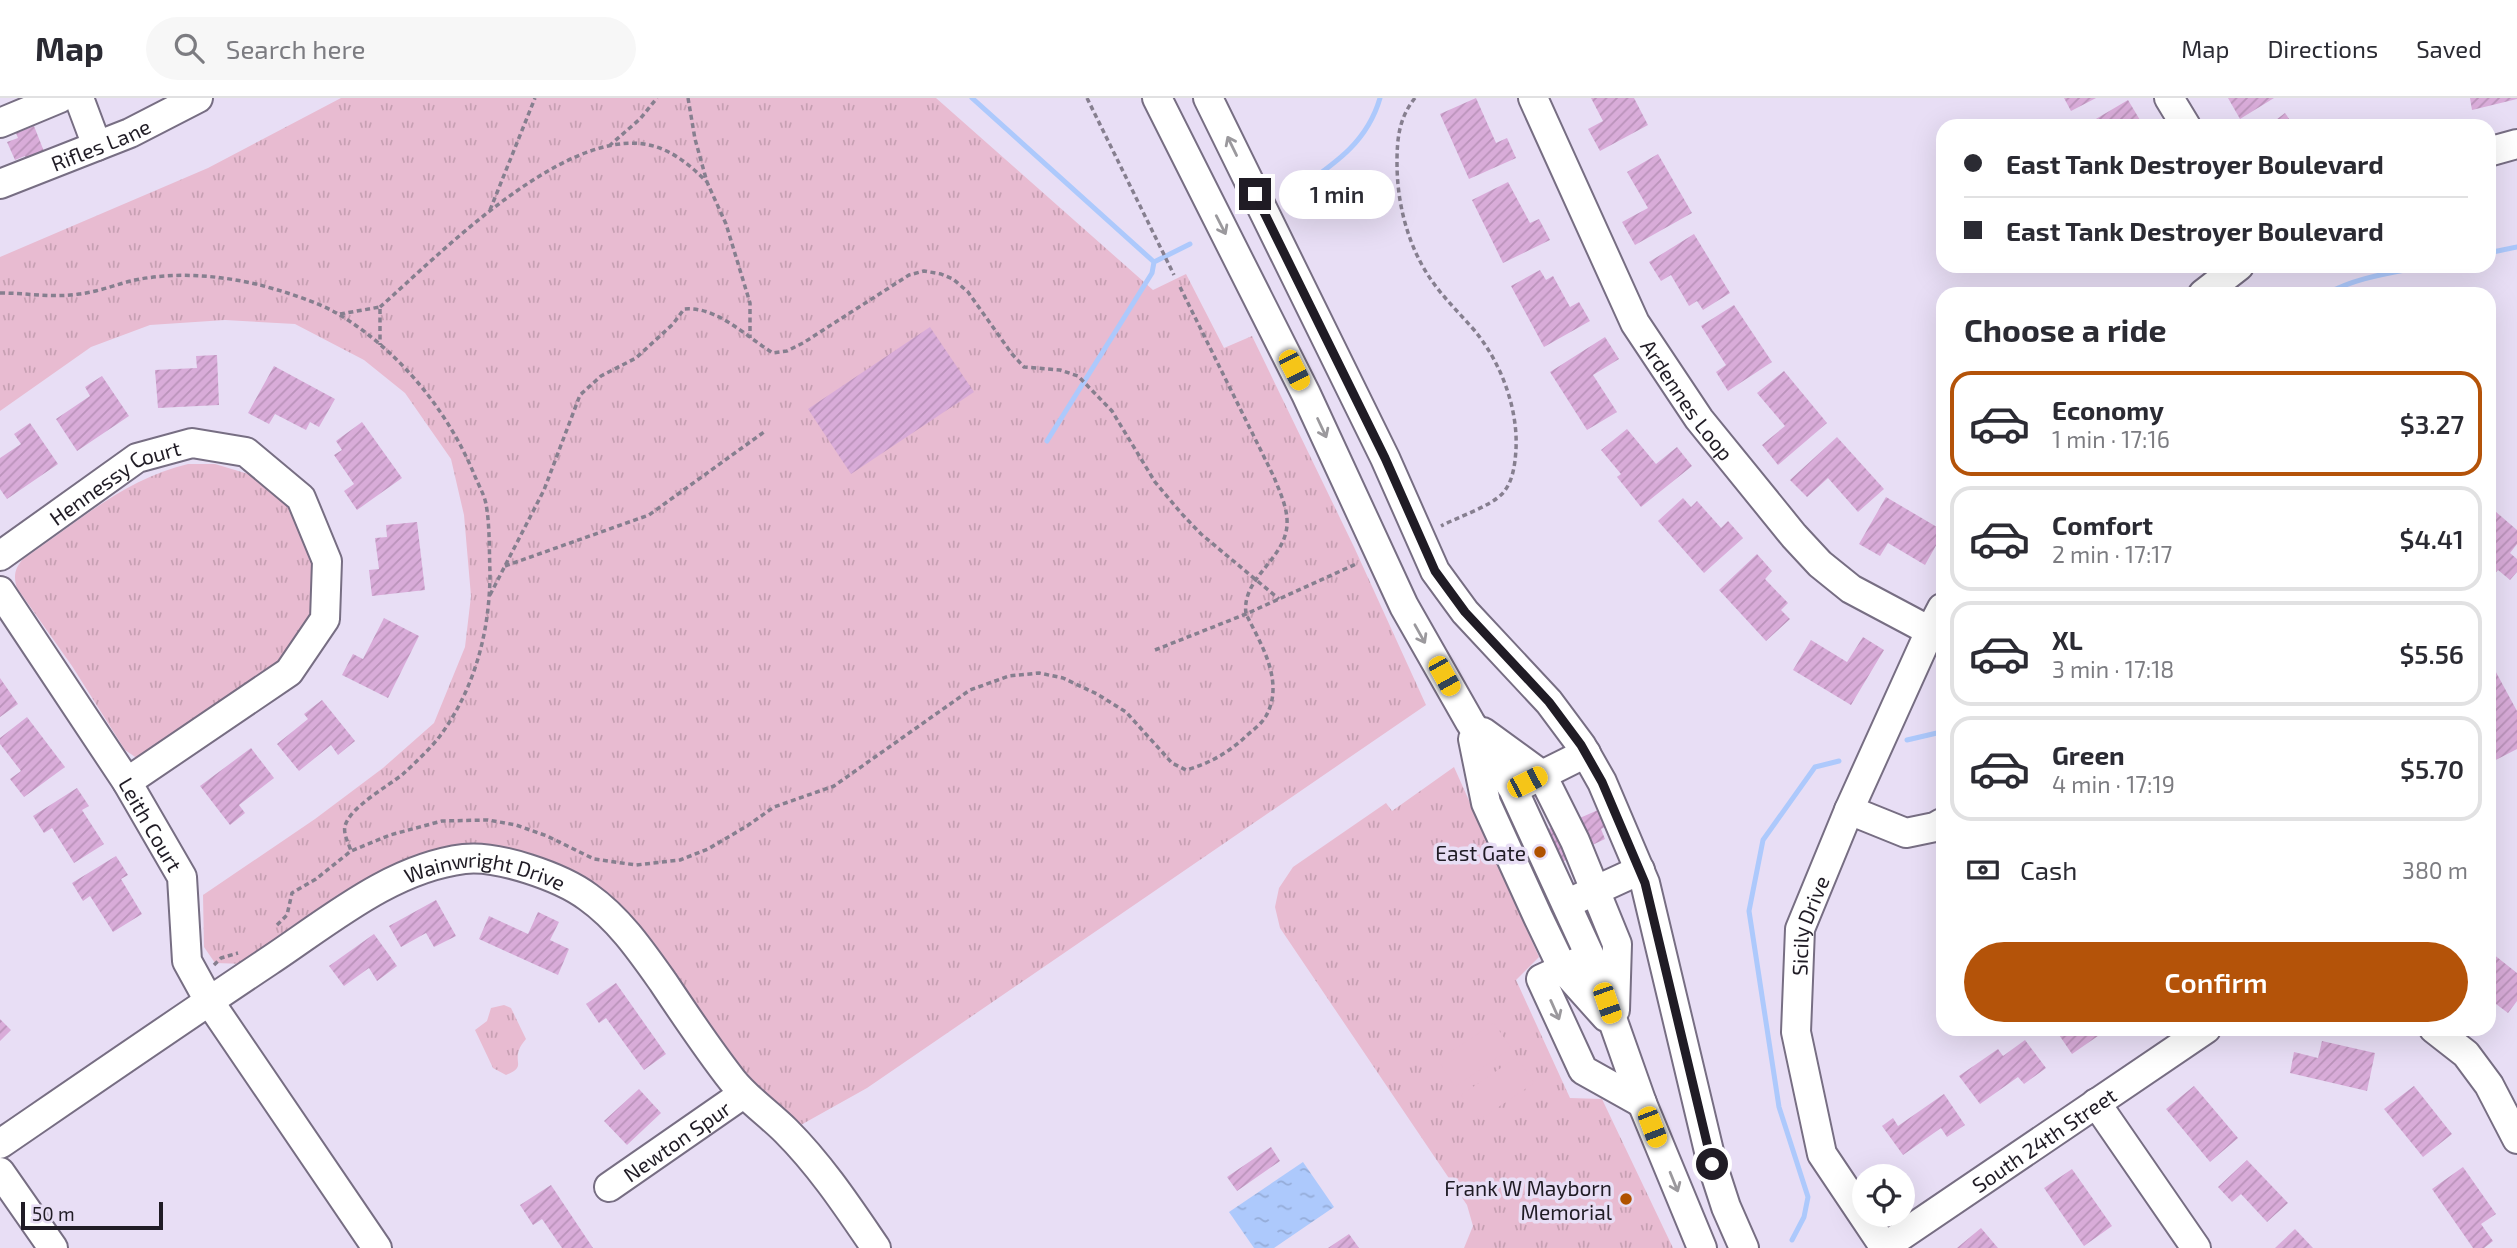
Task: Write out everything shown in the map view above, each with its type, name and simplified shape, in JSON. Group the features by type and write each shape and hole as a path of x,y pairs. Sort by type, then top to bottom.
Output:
{"street":[{"path":"0,107 23,98"},
{"path":"0,123 60,98"},
{"path":"79,98 97,146"},
{"name":"Rifles Lane","path":"0,184 130,133 198,98"},
{"path":"1157,98 1306,394 1404,606 1470,722 1514,789 1590,956 1642,1102 1702,1248"},
{"path":"1208,98 1385,458 1435,571 1465,612 1549,702 1586,753 1602,782 1645,883 1712,1164 1726,1208 1744,1248"},
{"name":"Ardennes Loop","path":"1533,98 1635,323 1699,419 1820,564 1851,589 1936,620"},
{"path":"2169,98 2182,119"},
{"path":"2496,150 2517,144"},
{"path":"2212,287 2230,273"},
{"name":"Hennessy Court","path":"0,556 137,457 192,443 246,452 301,498 327,561 325,619 289,672 127,782"},
{"name":"Leith Court","path":"0,591 127,782 182,877 187,961 203,990 377,1248"},
{"name":"Sicily Drive","path":"1884,1248 1822,1154 1796,1032 1800,929 1849,810 1936,620"},
{"path":"1514,789 1586,753"},
{"path":"1849,810 1906,833 1936,826"},
{"name":"Wainwright Drive","path":"0,1144 203,990 396,880 466,859 496,862 544,873 587,895 611,915 640,949 743,1094 785,1130 826,1176 876,1248"},
{"path":"1567,904 1640,870"},
{"path":"1590,956 1541,979 1583,1070 1642,1102"},
{"name":"South 24th Street","path":"1884,1248 2196,1036"},
{"path":"2443,1036 2466,1054 2488,1085 2517,1139"},
{"name":"Newton Spur","path":"609,1187 743,1094"},
{"path":"2096,1104 2196,1248"},
{"path":"0,1172 53,1248"}],"path":[{"path":"489,212 535,98"},
{"path":"609,146 640,119 657,98"},
{"path":"688,98 695,139 707,182 726,225 750,303 750,339"},
{"path":"1087,98 1174,275"},
{"path":"1415,98 1407,107 1399,128 1397,151 1399,193 1407,232 1432,283 1446,302 1476,332 1500,372 1509,398 1516,442 1515,466 1509,484 1501,495 1440,526"},
{"path":"338,314 380,307 489,212 538,176 565,160 593,149 646,144 668,151 688,163 707,182"},
{"path":"490,595 544,490 580,396 601,376 636,358 673,324 684,309 698,308 716,314 773,353 787,351 909,275 924,271 953,279 968,292 1024,367 1060,370 1078,376 1112,411 1155,482 1181,513 1200,534 1279,599"},
{"path":"0,293 50,297 82,294 136,280 174,274 256,284 338,314 380,345 438,409 466,455 485,501 490,595 481,654 467,689 439,737 403,774 348,818 344,830 351,851"},
{"path":"270,933 286,915 292,894 351,851 390,835 442,821 488,820 516,825 547,836 594,859 636,865 680,860 708,849 774,807 834,786 970,690 1009,676 1039,673 1063,678 1097,694 1126,712 1172,763 1186,770 1206,765 1235,746 1266,717 1274,693 1271,672 1246,614 1245,604 1256,579 1283,542 1287,527 1286,508 1274,477 1179,285"},
{"path":"380,307 380,345"},
{"path":"505,566 649,515 764,432"},
{"path":"1155,650 1246,614 1356,564"},
{"path":"203,990 221,958 245,951"}],"green space":[{"path":"341,98 936,98 1153,290 1186,274 1224,348 1252,336 1354,547 1426,705 867,1088 799,1126 728,1057 653,947 482,849 246,964 215,963 204,947 203,895 315,819 383,768 434,723 465,647 471,596 464,515 451,459 405,393 364,360 295,324 225,320 150,325 91,347 0,411 0,257 208,168"},
{"path":"188,464 215,464 245,473 266,481 289,502 313,547 316,601 307,628 277,672 141,761 125,750 72,666 17,588 16,572 23,559 122,491 165,471"},
{"path":"1454,767 1539,957 1516,980 1570,1098 1602,1099 1673,1248 1464,1248 1473,1226 1467,1205 1280,928 1275,907 1279,888 1293,867 1386,803 1392,811"},
{"path":"504,1005 511,1008 526,1039 519,1050 518,1067 506,1075 493,1068 475,1030 487,1021 491,1008"},
{"path":"1494,1023 1511,1048 1455,1087 1438,1060"},
{"path":"1517,1057 1534,1083 1479,1120 1461,1095"}],"water":[{"path":"1303,1162 1334,1207 1274,1248 1254,1248 1229,1212"}],"building":[{"path":"1476,98 1496,143 1507,138 1516,158 1469,179 1440,114"},
{"path":"1591,98 1634,98 1648,125 1600,151 1588,129 1603,121"},
{"path":"2064,98 2096,98 2071,111"},
{"path":"2228,98 2274,98 2240,119"},
{"path":"2470,98 2517,98 2517,99 2472,110"},
{"path":"2128,100 2139,119 2096,119"},
{"path":"2285,113 2289,119 2277,119"},
{"path":"34,126 45,154 27,161 25,156 15,160 7,142 18,138 16,133"},
{"path":"1658,154 1692,213 1635,245 1622,222 1648,208 1627,172"},
{"path":"1508,182 1530,223 1539,219 1550,240 1503,263 1472,200"},
{"path":"1694,234 1730,293 1703,310 1697,301 1689,306 1671,275 1661,281 1649,262"},
{"path":"1540,270 1546,280 1553,276 1570,307 1579,302 1590,321 1544,347 1511,286"},
{"path":"1734,305 1772,362 1728,391 1716,372 1726,365 1701,326"},
{"path":"930,327 974,392 851,474 808,409"},
{"path":"1605,337 1619,359 1593,375 1617,412 1587,430 1550,372"},
{"path":"217,355 219,405 158,408 155,370 197,368 196,356"},
{"path":"274,366 335,399 319,427 310,422 306,430 275,414 269,424 248,413"},
{"path":"1784,371 1827,423 1778,465 1762,445 1785,426 1757,393"},
{"path":"102,376 129,416 77,451 56,419 90,396 85,387"},
{"path":"362,422 402,478 357,510 344,491 354,484 334,455 342,450 336,441"},
{"path":"30,423 58,464 7,499 0,489 0,458 21,444 14,434"},
{"path":"1627,429 1656,464 1677,447 1692,466 1641,507 1617,477 1621,474 1601,450"},
{"path":"1837,437 1884,489 1858,512 1828,478 1807,497 1790,480"},
{"path":"1886,497 1936,526 1936,546 1925,565 1888,543 1880,556 1859,544"},
{"path":"1683,498 1691,507 1697,501 1721,528 1728,521 1743,538 1704,573 1658,521"},
{"path":"2496,512 2517,530 2517,544 2510,553 2517,559 2517,572 2510,580 2498,570 2496,572"},
{"path":"417,522 425,590 372,596 369,570 379,569 375,538 387,537 386,525"},
{"path":"1757,554 1772,571 1765,579 1788,603 1781,610 1790,619 1766,641 1719,590"},
{"path":"384,618 419,636 388,698 342,675 353,654 363,659"},
{"path":"1863,637 1884,650 1851,705 1793,670 1811,640 1847,662"},
{"path":"2496,672 2517,711 2517,749 2496,760"},
{"path":"0,678 18,704 0,717"},
{"path":"322,700 355,741 338,755 331,745 299,771 277,744 308,719 304,714"},
{"path":"27,717 65,767 24,797 10,779 21,771 0,744 0,738"},
{"path":"251,748 274,778 239,805 245,813 230,825 200,786"},
{"path":"77,788 89,806 82,810 104,844 74,863 52,828 44,833 33,816"},
{"name":"East Gate","path":"1598,810 1605,827 1601,829 1605,839 1588,847 1586,851 1509,886 1495,854 1572,818 1573,821"},
{"path":"116,856 128,875 121,879 142,914 113,932 90,896 83,901 72,883"},
{"path":"436,900 456,936 434,947 426,933 401,947 389,926"},
{"path":"538,912 559,922 550,940 569,949 558,975 479,939 489,916 528,934"},
{"path":"374,934 397,966 377,981 369,968 344,986 329,966"},
{"path":"2496,956 2517,973 2517,1001 2508,1013 2496,1004"},
{"path":"616,983 666,1054 644,1070 606,1018 599,1023 586,1004"},
{"path":"0,1019 11,1030 0,1041"},
{"path":"2060,1036 2098,1036 2072,1054"},
{"path":"2025,1040 2046,1068 2024,1084 2018,1077 1980,1104 1959,1076 1998,1049 2003,1056"},
{"path":"2322,1041 2375,1053 2367,1091 2290,1073 2294,1052 2318,1058"},
{"path":"2194,1086 2238,1138 2210,1162 2166,1109"},
{"path":"2414,1086 2452,1134 2423,1157 2384,1109"},
{"path":"639,1089 661,1113 627,1145 604,1121"},
{"path":"1944,1094 1965,1125 1947,1137 1941,1128 1903,1155 1882,1126 1893,1118 1898,1126"},
{"path":"1271,1147 1280,1161 1237,1191 1227,1177"},
{"path":"2247,1160 2288,1203 2267,1222 2241,1194 2232,1202 2218,1187"},
{"path":"2463,1167 2496,1214 2481,1224 2493,1241 2484,1248 2473,1248 2432,1189"},
{"path":"2072,1169 2112,1226 2084,1246 2044,1188"},
{"path":"551,1185 593,1248 562,1248 542,1219 533,1225 520,1205"},
{"path":"1981,1228 1998,1248 1957,1248"},
{"path":"2295,1229 2313,1248 2275,1248"},
{"path":"1349,1234 1359,1248 1328,1248"}],"waterway":[{"path":"972,98 1154,262 1190,244"},
{"path":"1297,190 1336,161 1358,140 1367,128 1380,98"},
{"path":"2496,251 2517,247"},
{"path":"1047,441 1152,273 1154,262"},
{"path":"2341,287 2387,273"},
{"path":"1907,740 1936,733"},
{"path":"1792,1240 1804,1217 1808,1197 1779,1107 1749,911 1763,840 1815,767 1839,761"}],"place":[{"name":"East Gate","path":"1540,852"},
{"name":"Frank W Mayborn Memorial","path":"1626,1199"}],"route":[{"path":"1255,194 1385,458 1435,571 1465,612 1549,702 1581,745 1602,782 1645,883 1712,1164"}]}
